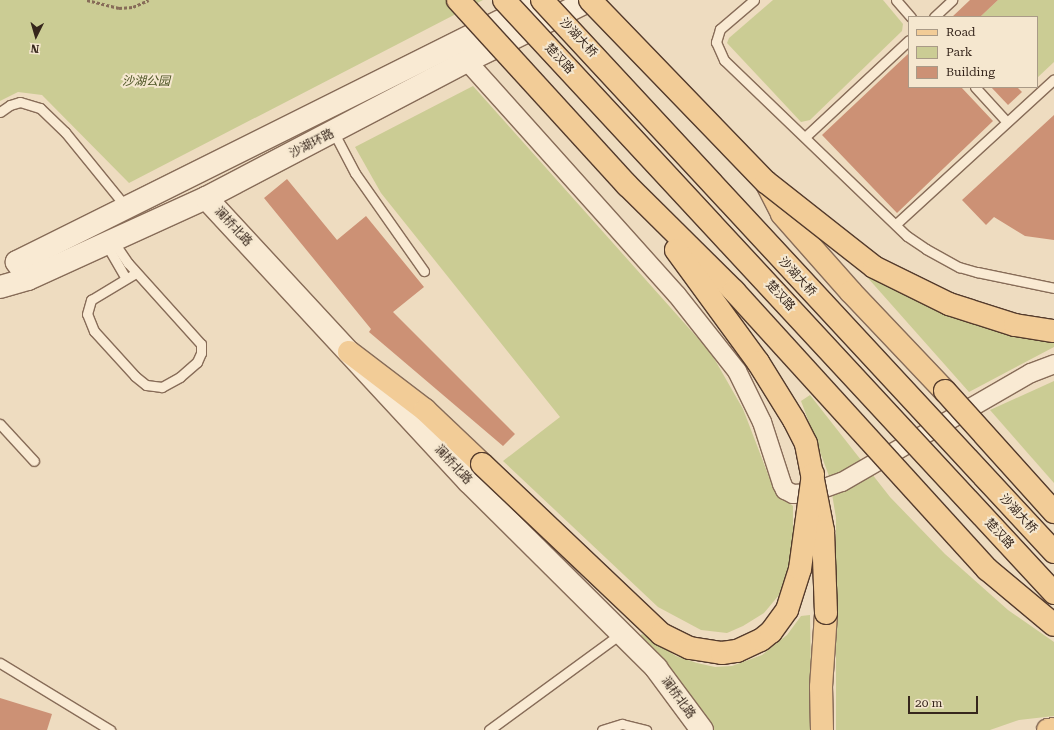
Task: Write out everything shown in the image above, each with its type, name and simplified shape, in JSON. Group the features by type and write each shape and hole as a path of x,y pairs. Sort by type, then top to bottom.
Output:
{"main road":[{"path":"458,0 627,185 734,291 987,569 1054,625"},
{"name":"楚汉路","path":"504,0 1054,593"},
{"name":"沙湖大桥","path":"542,0 1054,552"},
{"path":"590,0 766,182 874,267 949,304 1015,325 1054,331"},
{"path":"766,182 782,214 1054,512"},
{"path":"627,185 758,362 794,420 806,444 823,531 826,613 821,687 822,730"},
{"path":"349,352 425,410 661,634 690,648 722,653 737,651 761,640 771,632 787,610 800,569 813,474"},
{"path":"1048,730 1054,729"}],"street":[{"path":"28,279 17,262 542,0"},
{"name":"沙湖环路","path":"0,287 28,279 206,198 334,133 467,61 590,0"},
{"path":"467,61 677,295 737,371 762,422 785,490 793,494 811,493 842,482 1031,373 1054,364"},
{"name":"澜桥北路","path":"206,198 470,482 620,634 656,668 702,730"}],"lane":[{"path":"754,0 720,29 716,42 718,51 724,60 896,224 926,249 959,266 1013,281 1054,288"},
{"path":"896,0 910,16"},
{"path":"935,16 952,0"},
{"path":"805,137 908,41"},
{"path":"896,224 1054,79"},
{"path":"976,88 1007,122"},
{"path":"0,112 10,105 20,102 40,108 65,132 126,207"},
{"path":"334,133 355,172 424,271"},
{"path":"109,242 201,344 201,354 197,362 180,377 162,387 146,385 135,376 94,330 89,320 88,308 91,300 136,272"},
{"path":"109,242 126,278"},
{"path":"0,424 34,461"},
{"path":"489,730 620,634"},
{"path":"0,663 110,730"},
{"path":"602,730 622,724 646,730"}],"path":[{"path":"87,0 119,8 133,7 149,0"}],"green space":[{"name":"沙湖公园","path":"0,0 483,0 129,183 42,95 18,92 0,101"},
{"path":"773,0 883,0 903,24 902,31 810,120 801,122 727,43 729,38"},
{"path":"998,0 1054,0 1054,62 1038,77 1038,16 981,16"},
{"path":"473,86 711,353 743,409 774,490 793,506 793,553 779,595 764,613 743,626 727,633 701,630 658,607 503,461 560,417 381,193 355,147"},
{"path":"867,277 962,320 997,331 1054,343 1054,347 969,392"},
{"path":"1054,381 1054,483 990,410"},
{"path":"810,395 890,497 945,554 1008,610 1054,642 1054,716 1019,720 990,730 836,730 836,518 829,476 801,401"},
{"path":"810,615 812,730 707,730 637,639 642,634 676,656 697,663 715,667 732,666 762,655 787,635 801,616"}],"building":[{"path":"970,0 998,0 981,16 953,16"},
{"path":"908,54 908,88 962,88 993,121 897,213 822,135"},
{"path":"992,88 1018,88 1022,92 1008,105"},
{"path":"1054,115 1054,240 1025,236 994,217 986,225 962,200"},
{"path":"287,179 337,240 366,216 424,287 393,312 515,434 503,446 369,332 371,329 264,198"},
{"path":"0,698 52,714 47,730 0,730"}]}
